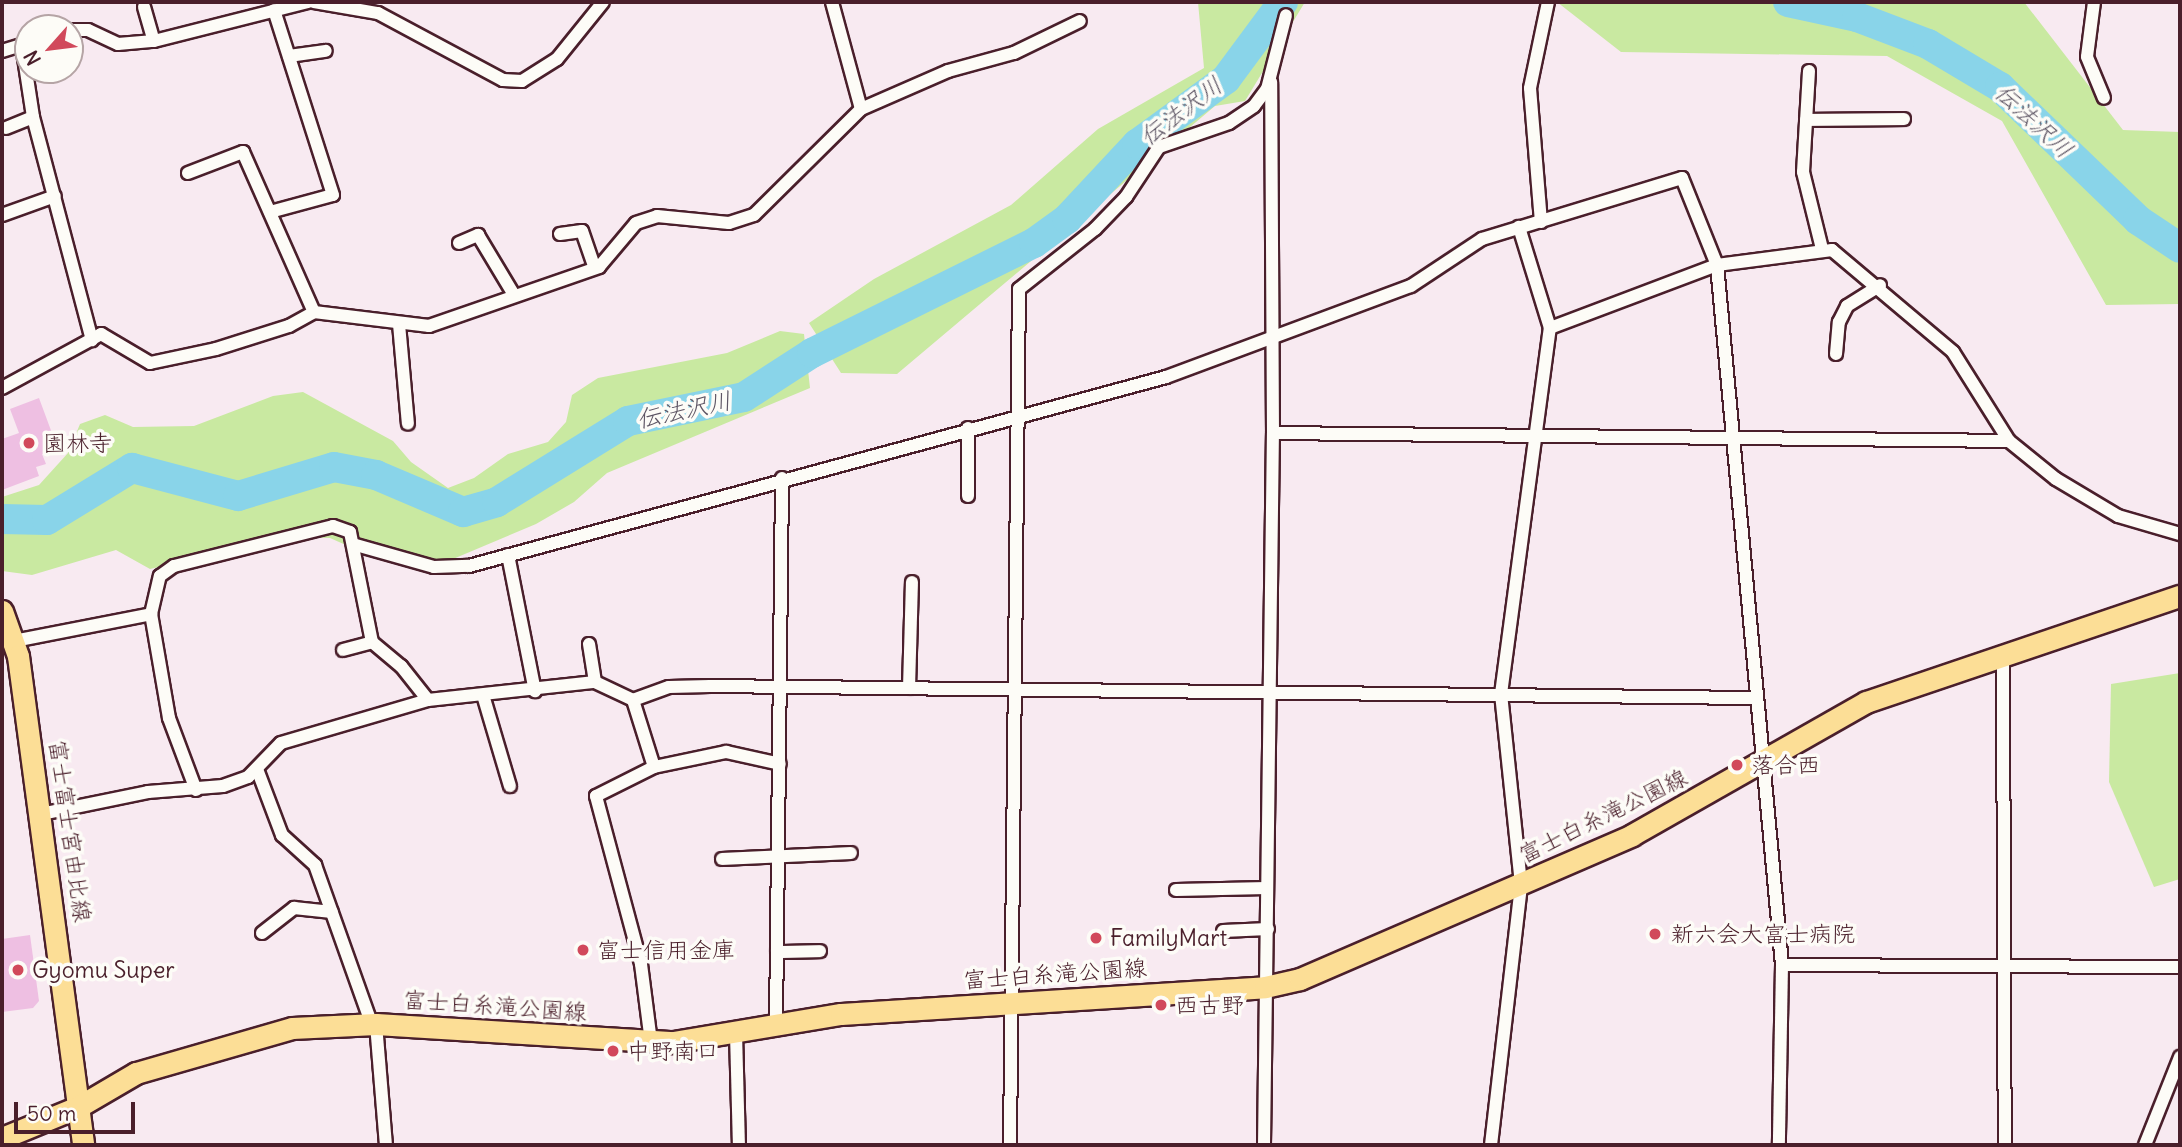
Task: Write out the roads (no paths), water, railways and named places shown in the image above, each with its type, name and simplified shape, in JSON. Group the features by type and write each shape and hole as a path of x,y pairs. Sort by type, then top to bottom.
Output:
{"main road":[{"name":"富士白糸滝公園線","path":"2,1138 78,1107 136,1073 182,1055 292,1028 374,1024 651,1042 736,1033 841,1014 1265,987 1350,960 1632,835 1866,702 2180,597"},
{"name":"富士富士宮由比線","path":"2,611 41,814 83,1145"}],"street":[{"path":"84,30 118,44 154,41 308,2"},
{"path":"314,2 347,3 377,13 503,80 522,81 557,59 603,2"},
{"path":"832,2 861,109"},
{"path":"1541,222 1530,88 1548,2"},
{"path":"2094,2 2087,57 2105,98"},
{"path":"144,7 154,41"},
{"path":"270,212 333,195 274,9"},
{"path":"1010,1145 1019,289 1103,221 1159,147 1229,123 1254,106 1271,73 1286,15"},
{"path":"2,388 101,334 150,363 216,349 289,326 314,312 429,326 595,268 613,255 636,223 657,216 729,223 754,215 861,109 948,71 1014,52 1080,21"},
{"path":"289,57 326,51"},
{"path":"1809,71 1803,172 1822,249"},
{"path":"1264,1145 1268,929 1267,693 1273,433 1270,339 1271,73"},
{"path":"29,84 33,117 92,340"},
{"path":"6,128 33,117"},
{"path":"1806,120 1904,119"},
{"path":"188,173 243,152 314,312"},
{"path":"356,545 434,566 469,566 1017,414 1166,377 1411,286 1482,239 1682,178 1717,265 1782,965 1779,1145"},
{"path":"2,215 55,196"},
{"path":"1491,1145 1521,884 1501,694 1539,436 1550,328 1518,227"},
{"path":"560,234 582,231 595,268"},
{"path":"459,243 478,235 514,295"},
{"path":"1550,328 1717,265 1822,249 1848,259 1953,352 2009,441 2056,479 2118,516 2180,534"},
{"path":"1836,354 1839,322 1847,306 1880,285"},
{"path":"399,324 408,424"},
{"path":"968,428 968,496"},
{"path":"1273,433 2009,441"},
{"path":"776,1026 782,478"},
{"path":"196,790 169,718 151,614 160,576 174,566 333,526 350,532 356,545 372,642 401,666 428,700"},
{"path":"508,555 535,691"},
{"path":"909,688 912,582"},
{"path":"11,652 151,614"},
{"path":"343,650 372,642"},
{"path":"589,644 594,682"},
{"path":"2003,654 2005,1145"},
{"path":"41,814 148,792 223,786 257,769 282,743 428,700 535,691 594,682 633,701 654,767"},
{"path":"633,701 669,687 1014,688 1756,698"},
{"path":"483,695 510,786"},
{"path":"651,1042 641,964 596,796 654,767 726,752 780,764"},
{"path":"257,769 282,835 315,865 374,1024 386,1145"},
{"path":"722,859 779,854 851,853"},
{"path":"1176,890 1267,888"},
{"path":"262,933 294,908 332,912"},
{"path":"1223,931 1268,929"},
{"path":"777,952 820,951"},
{"path":"1782,965 2180,967"},
{"path":"736,1033 739,1145"},
{"path":"2145,1145 2175,1079 2180,1058"}],"waterway":[{"name":"伝法沢川","path":"2,519 47,520 132,468 238,496 334,467 376,475 463,512 497,502 628,421 744,397 812,353 1034,243 1067,219 1137,144 1226,79 1283,2"},
{"name":"伝法沢川","path":"1788,2 1857,17 1928,44 2000,87 2138,220 2180,248"}],"place":[{"name":"園林寺","path":"29,443"},
{"name":"落合西","path":"1737,765"},
{"name":"新六会大富士病院","path":"1655,934"},
{"name":"FamilyMart","path":"1096,938"},
{"name":"富士信用金庫","path":"583,950"},
{"name":"Gyomu Super","path":"18,970"},
{"name":"西古野","path":"1161,1005"},
{"name":"中野南口","path":"613,1051"}]}
